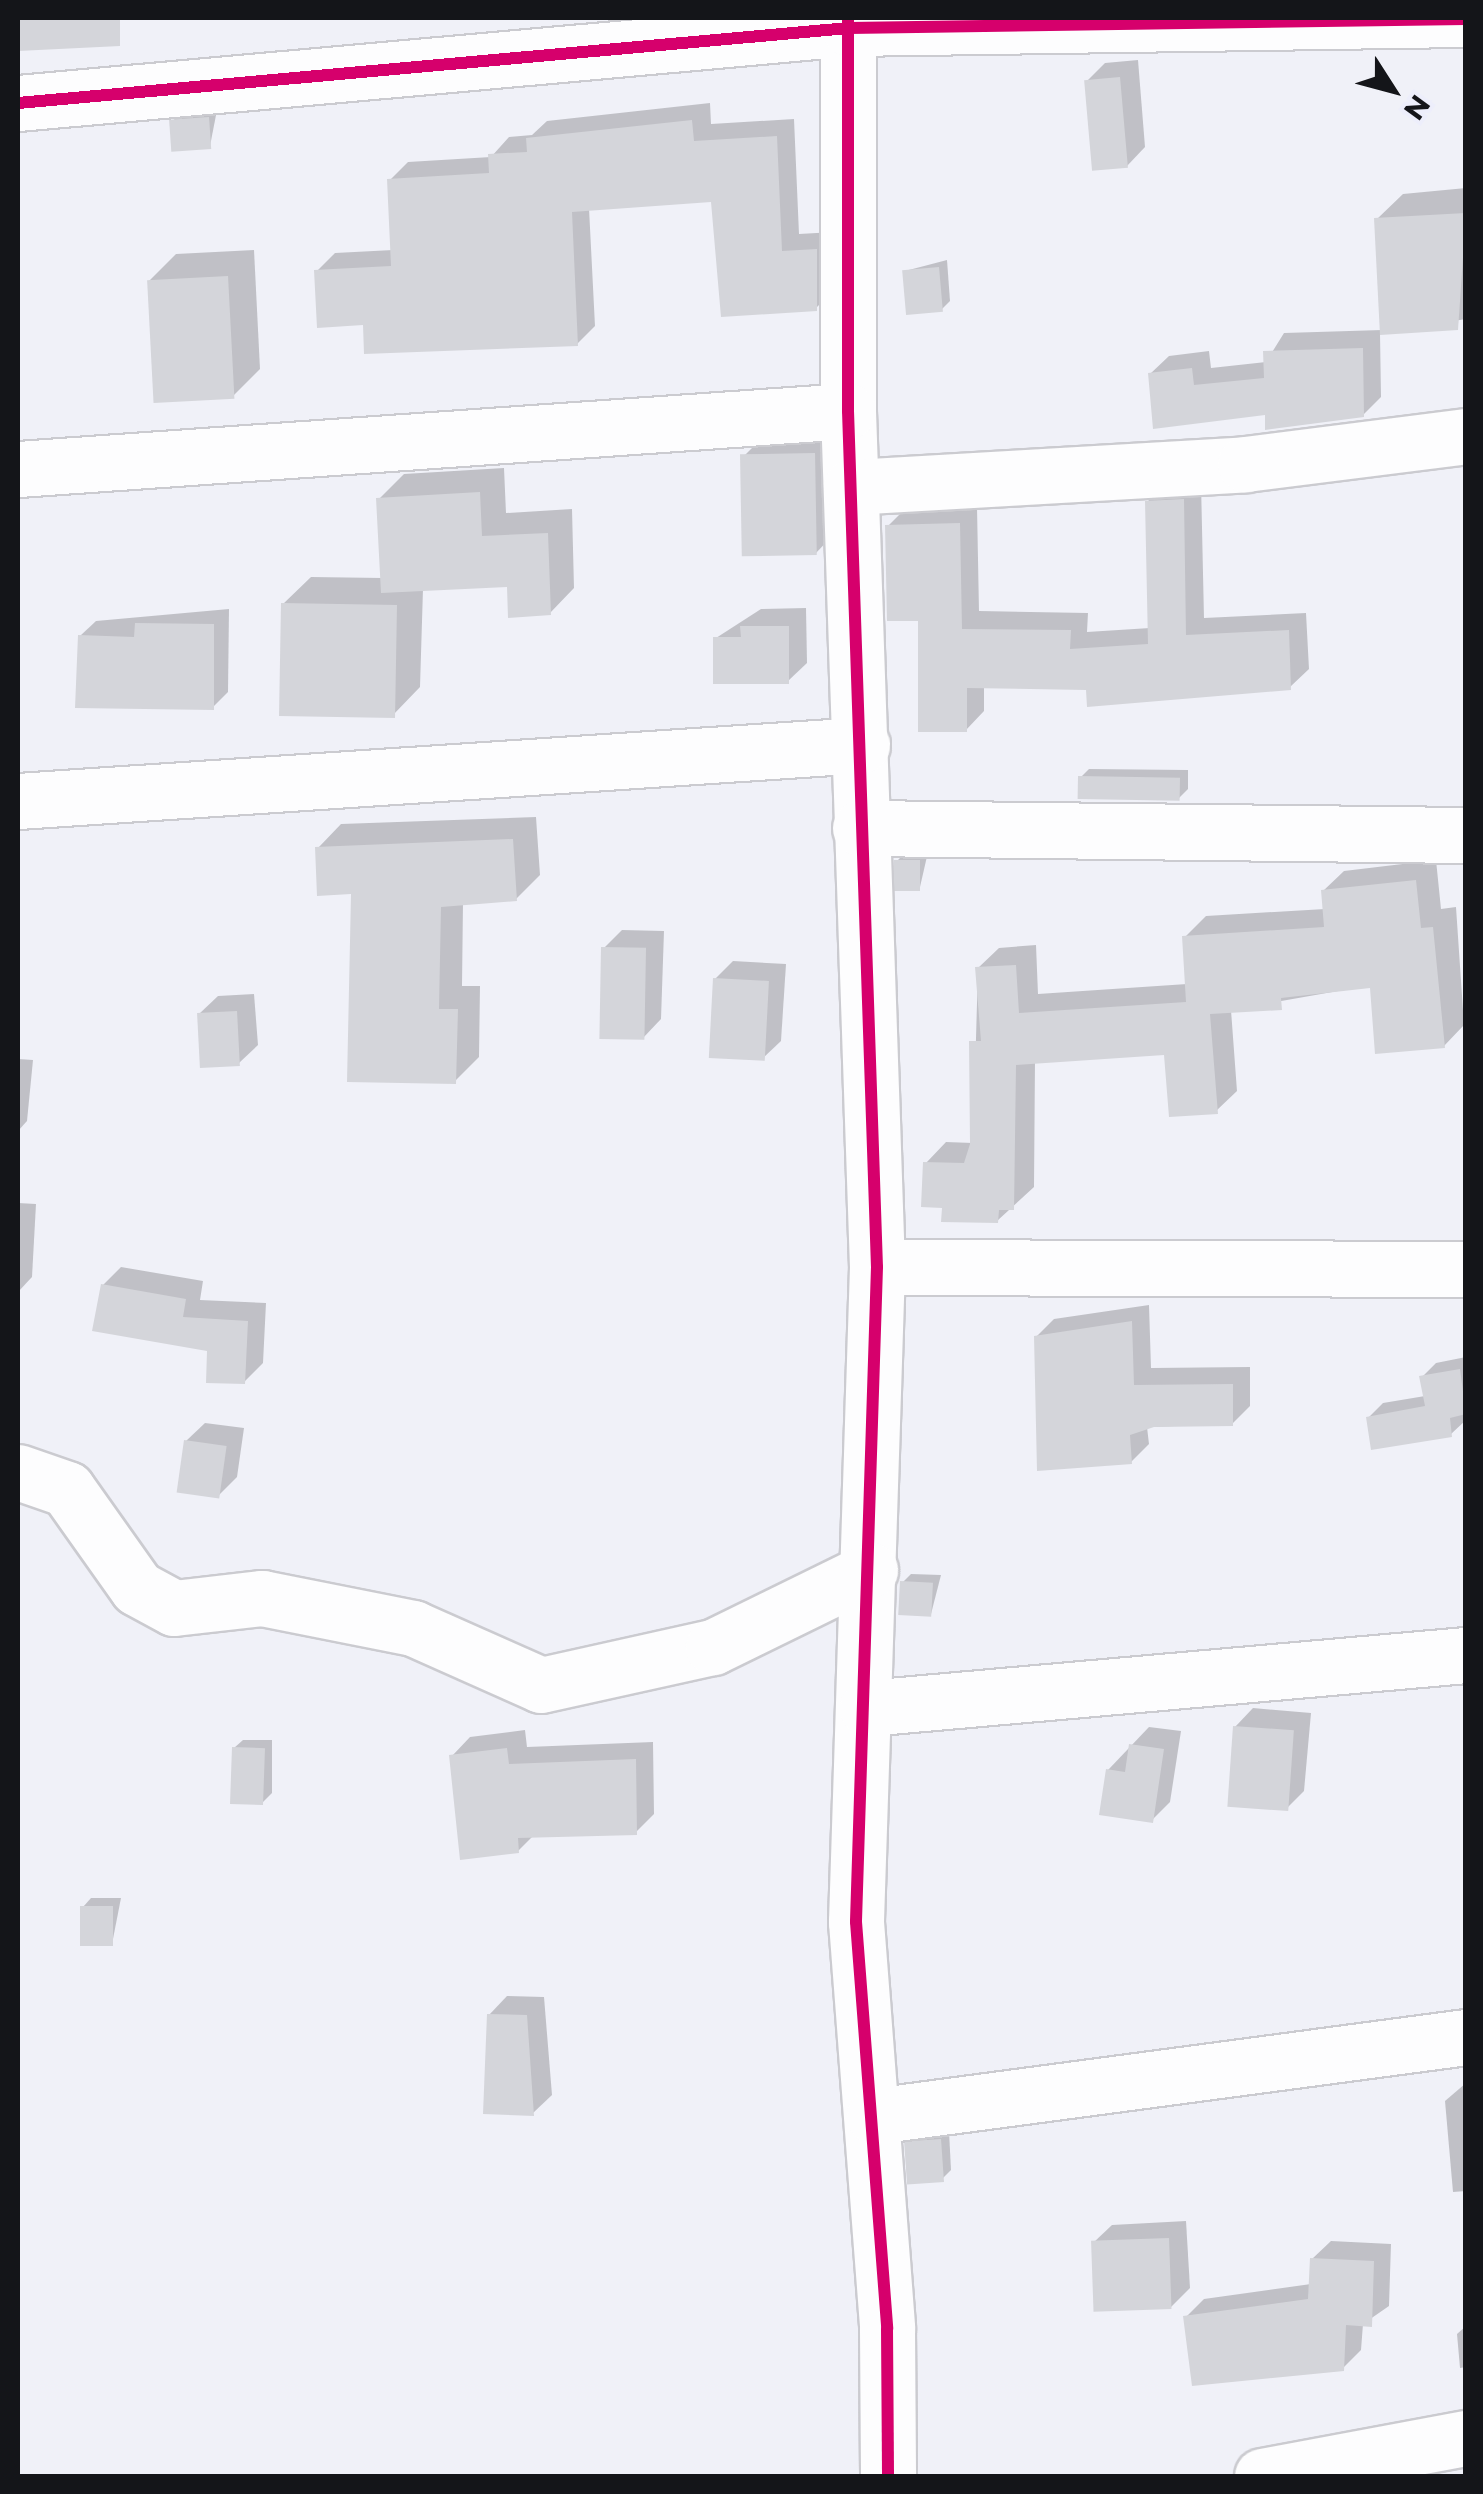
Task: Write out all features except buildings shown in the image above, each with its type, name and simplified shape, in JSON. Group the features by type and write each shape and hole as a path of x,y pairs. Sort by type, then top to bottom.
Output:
{"street":[{"path":"18,103 849,23 1466,19"},
{"path":"849,23 848,412 877,1267 867,1708 856,1922 874,2116 888,2476"},
{"path":"18,469 848,412"},
{"path":"851,486 1244,464 1466,436"},
{"path":"18,801 862,745"},
{"path":"860,828 1466,835"},
{"path":"877,1267 1466,1269"},
{"path":"18,1472 67,1489 137,1588 174,1608 262,1598 413,1628 541,1685 713,1647 870,1570"},
{"path":"867,1708 1466,1655"},
{"path":"874,2116 1466,2038"},
{"path":"1262,2476 1466,2438"}],"cycle path":[{"path":"848,18 848,411 877,1267 856,1922 887,2329 888,2476"},
{"path":"18,103 849,28 1466,19"}]}
